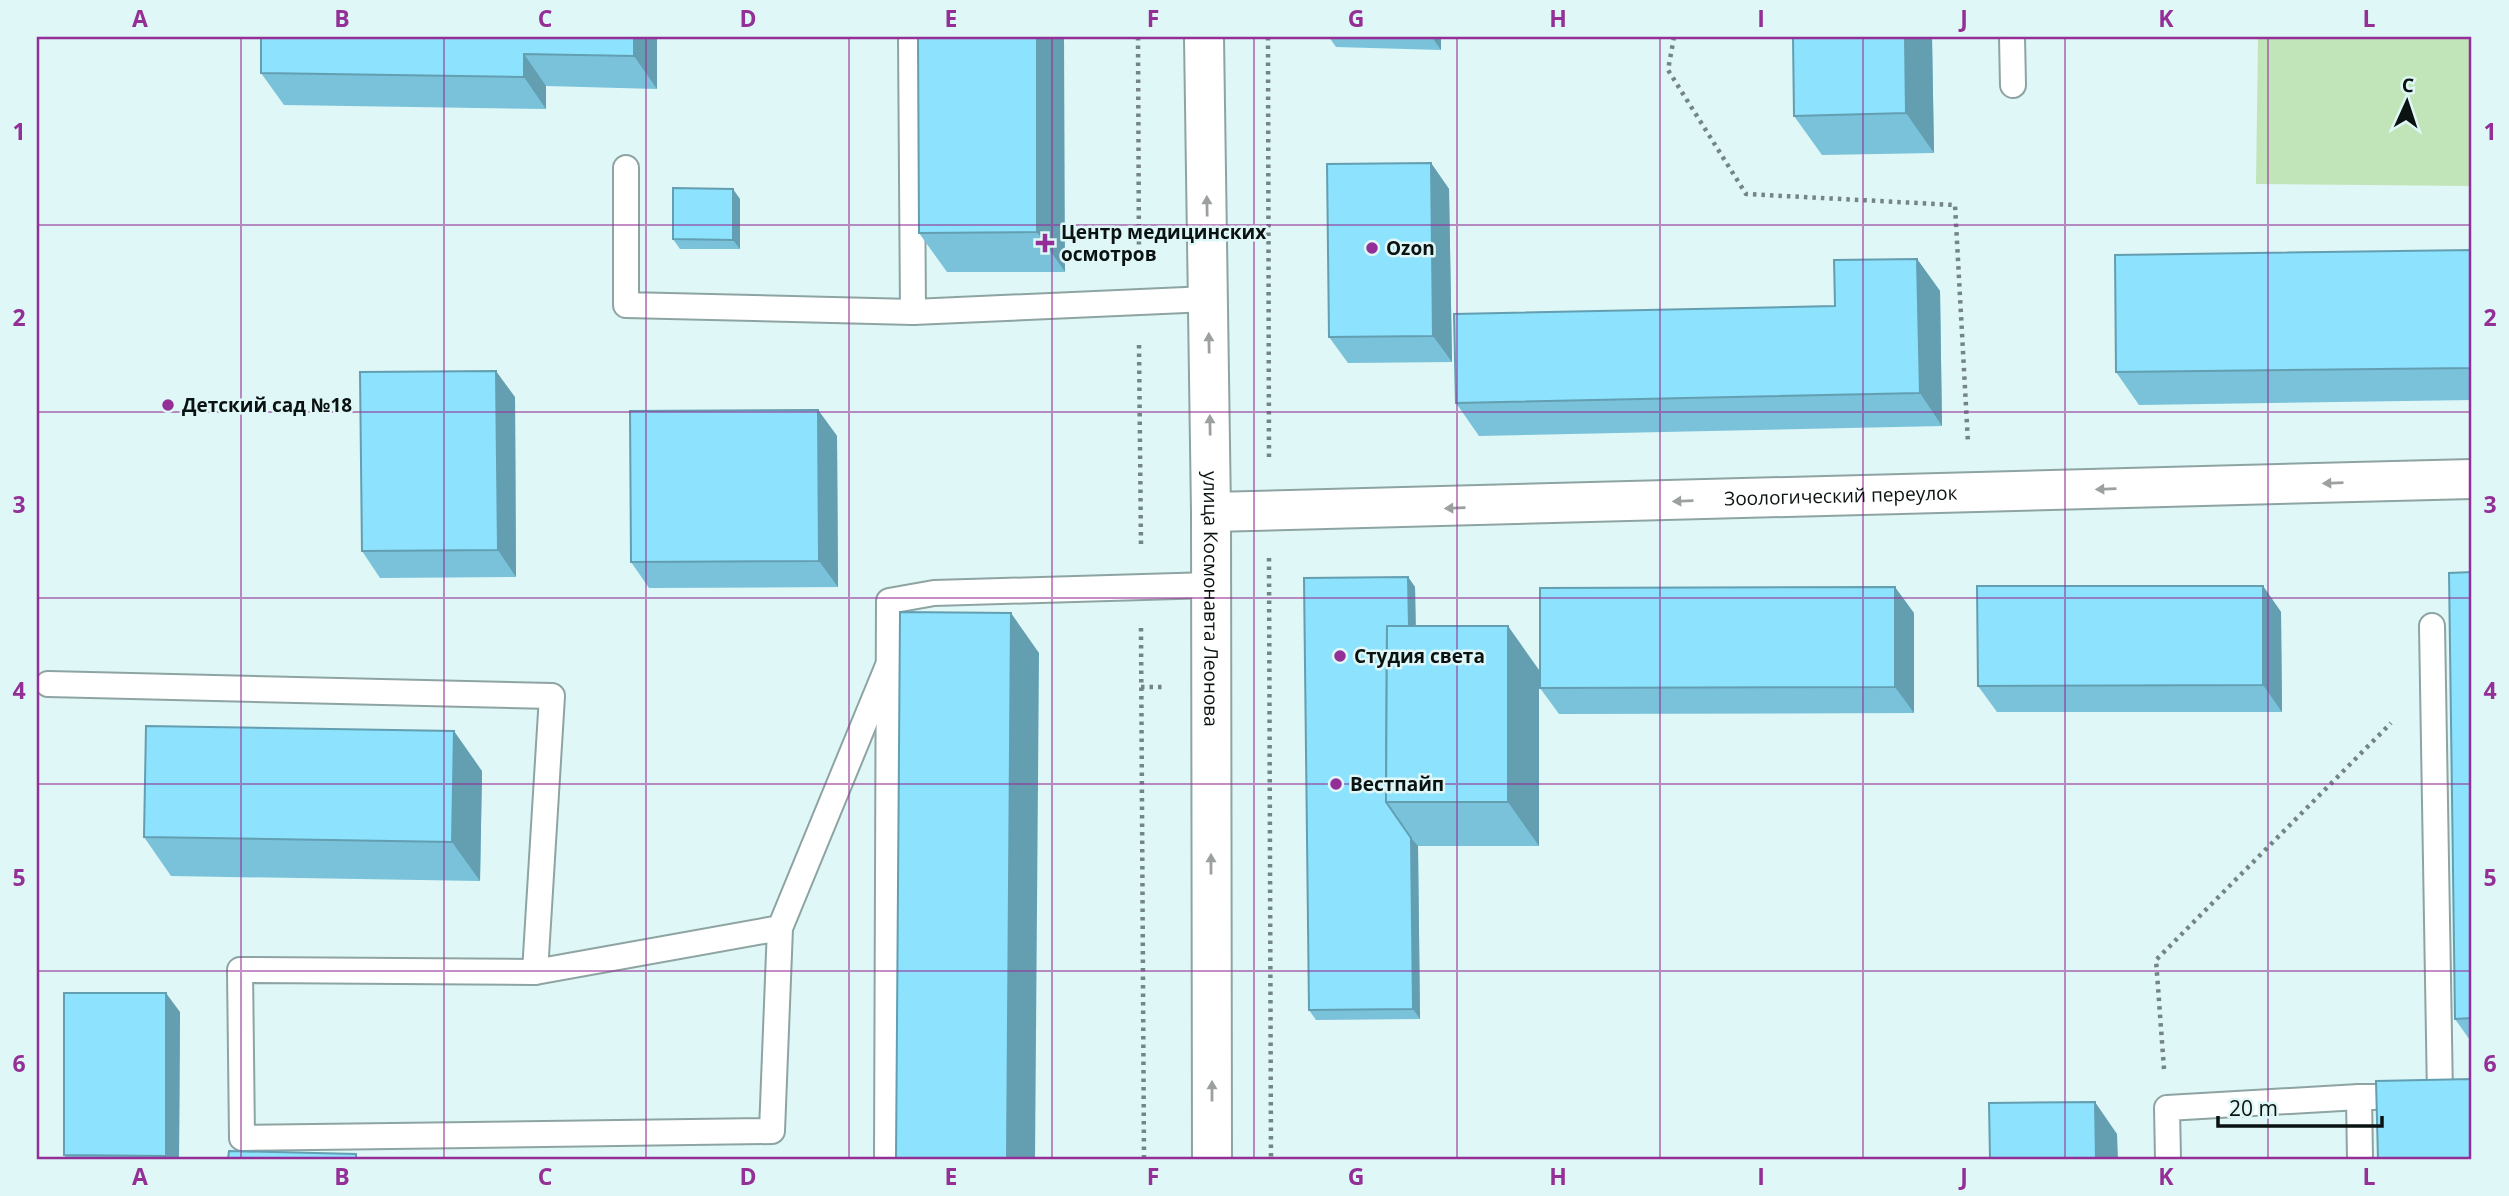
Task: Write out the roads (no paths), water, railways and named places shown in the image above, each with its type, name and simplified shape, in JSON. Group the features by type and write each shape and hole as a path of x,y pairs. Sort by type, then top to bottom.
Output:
{"street":[{"name":"улица Космонавта Леонова","path":"1205,37 1211,512 1212,1159"},
{"name":"Зоологический переулок","path":"1211,512 2472,479"}],"lane":[{"path":"911,37 913,312"},
{"path":"2012,37 2013,85"},
{"path":"626,168 626,305 913,312 1208,299"},
{"path":"887,1159 889,601 934,593 1211,584"},
{"path":"2168,1159 2167,1108 2359,1097 2451,1095 2432,626"},
{"path":"779,928 535,972 240,970 242,1138 772,1131 779,928 889,663"},
{"path":"48,684 552,696 535,972"},
{"path":"2359,1097 2360,1159"}],"place":[{"name":"Центр медицинских осмотров","path":"1045,243"},
{"name":"Ozon","path":"1372,248"},
{"name":"Детский сад №18","path":"168,405"},
{"name":"Студия света","path":"1340,656"},
{"name":"Вестпайп","path":"1336,784"}]}
